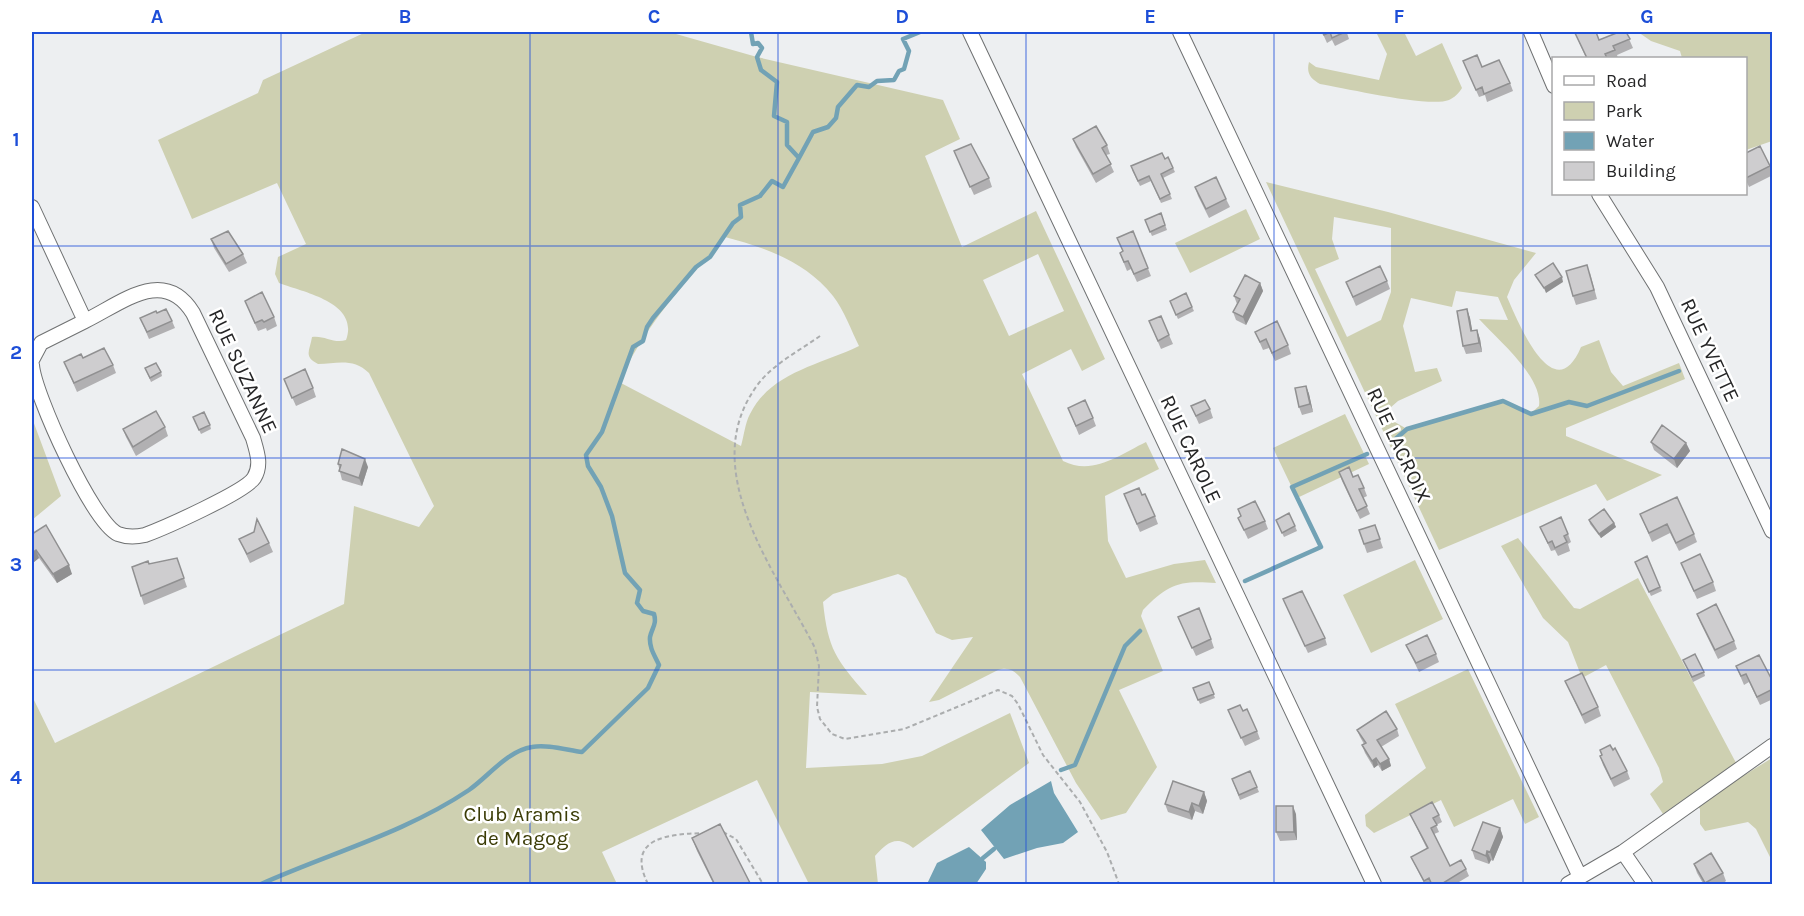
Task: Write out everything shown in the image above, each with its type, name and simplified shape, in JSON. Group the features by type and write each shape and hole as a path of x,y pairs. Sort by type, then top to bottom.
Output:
{"street":[{"name":"RUE CAROLE","path":"970,32 1374,885"},
{"name":"RUE LACROIX","path":"1180,32 1580,877"},
{"path":"1531,32 1552,81"},
{"name":"RUE YVETTE","path":"1600,195 1658,288 1773,531"},
{"path":"32,207 85,321"},
{"name":"RUE SUZANNE","path":"32,360 41,343 151,289 165,288 183,298 193,313 253,438 258,465 252,480 239,491 144,535 135,537 117,533 102,521 88,499 41,401 32,365"},
{"path":"1568,885 1623,852 1773,746"},
{"path":"1623,852 1645,885"}],"path":[{"path":"820,336 779,364 756,386 741,413 736,432 733,462 754,535 815,648 819,666 817,707 820,719 832,734 845,740 862,738 915,725 998,690 1006,692 1018,704 1043,755 1093,824 1119,885"},
{"path":"648,885 642,864 643,854 654,840 675,834 723,832 736,839 763,885"}],"green space":[{"name":"Club Aramis de Magog","path":"366,32 669,32 757,57 943,100 960,139 925,156 962,247 1036,211 1105,359 1082,371 1071,349 1022,374 1063,461 1074,465 1095,465 1116,458 1146,442 1159,469 1105,496 1108,541 1126,578 1174,564 1205,560 1216,583 1183,583 1167,589 1143,610 1141,616 1163,671 1119,690 1157,767 1126,813 1101,820 1076,783 1020,677 1013,671 998,670 939,700 929,702 973,637 952,640 936,633 906,578 898,574 833,594 823,602 828,632 835,653 867,695 810,692 806,768 882,764 922,756 1010,713 1029,763 913,848 897,841 883,847 875,856 878,884 809,884 757,780 602,852 617,884 32,884 32,696 55,743 344,604 354,506 419,527 434,506 369,373 352,363 318,364 310,359 309,349 312,337 346,340 348,327 345,316 337,308 314,295 279,283 275,274 278,257 306,244 277,183 192,219 158,140 258,93 263,80","holes":["725,237 770,251 810,274 833,296 859,346 798,371 770,388 750,414 741,446 619,382 653,324 680,288","1038,254 1064,311 1009,336 983,280"]},
{"path":"1376,32 1404,32 1416,56 1442,43 1461,90 1449,100 1424,101 1386,97 1320,84 1310,76 1309,62 1316,67 1379,80 1387,54"},
{"path":"1638,32 1772,32 1772,141 1747,150 1747,57 1682,57 1680,51 1651,41"},
{"path":"1266,182 1388,212 1536,253 1514,280 1507,297 1528,341 1549,366 1560,370 1571,364 1581,347 1599,340 1611,372 1623,386 1679,363 1685,379 1566,428 1566,436 1662,475 1607,501 1596,484 1439,550","holes":["1334,217 1391,228 1391,292 1381,320 1347,337 1315,269 1339,259 1332,239","1456,291 1498,297 1508,320 1479,319 1527,371 1534,383 1539,406 1530,414 1503,401 1407,429 1393,421 1390,408 1398,401 1442,381 1437,368 1415,372 1403,326 1411,298 1452,307"]},
{"path":"1246,209 1260,239 1190,273 1175,243"},
{"path":"1345,414 1369,464 1297,498 1273,448"},
{"path":"32,418 61,496 32,520"},
{"path":"1518,538 1574,608 1580,609 1638,578 1743,776 1772,758 1772,856 1770,857 1756,829 1748,822 1705,831 1700,824 1700,809 1690,795 1663,814 1650,794 1663,782 1659,768 1606,665 1582,678 1568,642 1543,618 1501,546"},
{"path":"1415,560 1443,619 1371,653 1343,595"},
{"path":"1468,669 1539,817 1525,824 1513,799 1454,827 1441,800 1374,833 1366,826 1365,815 1426,768 1395,704"}],"water":[{"path":"1051,781 1054,793 1078,832 1063,843 1037,848 1004,859 981,830 1010,805"},
{"path":"969,847 986,862 986,869 976,884 927,884 937,863"}],"building":[{"path":"1330,32 1345,32 1332,38"},
{"path":"1596,32 1599,40 1619,32 1626,32 1630,39 1613,46 1615,50 1605,54 1606,57 1587,57 1575,33"},
{"path":"1477,55 1482,67 1499,60 1510,83 1484,94 1482,87 1476,90 1463,61"},
{"path":"1096,126 1107,145 1102,148 1111,164 1093,174 1073,139"},
{"path":"971,144 989,178 970,187 954,151"},
{"path":"1760,146 1770,166 1747,178 1747,152"},
{"path":"1162,153 1165,159 1168,157 1173,168 1161,174 1170,194 1160,199 1149,176 1138,181 1131,166"},
{"path":"1216,177 1226,199 1206,209 1195,187"},
{"path":"1161,213 1165,225 1150,232 1145,220"},
{"path":"228,231 243,254 226,264 211,239"},
{"path":"1133,231 1148,268 1134,274 1128,261 1124,262 1120,253 1123,251 1117,238"},
{"path":"1553,263 1562,277 1544,288 1535,275"},
{"path":"1587,265 1594,290 1573,296 1566,271"},
{"path":"1380,266 1387,281 1353,297 1346,282"},
{"path":"1245,275 1260,283 1243,317 1233,312 1240,299 1234,296"},
{"path":"262,292 274,317 255,323 245,301"},
{"path":"1186,293 1192,307 1176,315 1170,301"},
{"path":"166,309 172,321 147,332 140,318"},
{"path":"1467,309 1471,331 1477,330 1479,343 1463,346 1457,311"},
{"path":"1161,316 1169,335 1158,341 1149,321"},
{"path":"1277,321 1288,345 1272,353 1266,339 1260,342 1255,332"},
{"path":"104,348 113,365 74,383 64,362 81,354 83,358"},
{"path":"156,363 161,372 150,378 145,368"},
{"path":"305,369 313,388 292,398 284,379"},
{"path":"1306,386 1310,404 1299,407 1295,388"},
{"path":"1085,400 1093,418 1076,426 1068,408"},
{"path":"1205,400 1210,409 1196,416 1191,406"},
{"path":"156,411 165,427 133,447 123,429"},
{"path":"204,412 210,425 199,430 193,417"},
{"path":"1662,425 1686,443 1674,459 1651,442"},
{"path":"342,449 365,459 359,478 339,471 341,465 338,464"},
{"path":"1349,467 1353,477 1358,475 1364,488 1359,489 1367,506 1357,511 1339,472"},
{"path":"1139,488 1142,495 1145,494 1155,516 1137,524 1124,494"},
{"path":"1677,497 1694,534 1676,543 1667,524 1649,533 1640,514"},
{"path":"1255,501 1265,521 1244,530 1238,518 1241,516 1238,509"},
{"path":"1604,509 1614,523 1599,534 1589,520"},
{"path":"1289,513 1295,526 1282,533 1276,520"},
{"path":"1561,517 1568,534 1564,536 1567,542 1555,548 1552,541 1548,543 1540,527"},
{"path":"257,519 269,543 247,554 239,539 254,532"},
{"path":"46,525 69,565 53,574 36,550 32,553 32,534"},
{"path":"1375,525 1380,539 1364,544 1359,530"},
{"path":"1700,554 1713,582 1694,591 1681,563"},
{"path":"1647,556 1660,587 1649,592 1635,562"},
{"path":"177,558 184,578 141,596 132,567 148,561 149,564"},
{"path":"1302,591 1325,638 1305,646 1283,599"},
{"path":"1716,604 1734,641 1715,650 1697,614"},
{"path":"1199,608 1211,639 1192,648 1178,617"},
{"path":"1427,635 1436,654 1416,663 1406,645"},
{"path":"1695,654 1704,672 1692,677 1683,660"},
{"path":"1759,655 1773,682 1773,689 1757,697 1746,674 1741,676 1736,666"},
{"path":"1582,673 1598,707 1582,715 1565,681"},
{"path":"1209,682 1214,694 1198,700 1193,688"},
{"path":"1240,705 1243,711 1247,709 1257,731 1241,738 1228,710"},
{"path":"1386,711 1397,729 1377,740 1389,759 1380,764 1376,758 1372,761 1362,745 1366,743 1357,730"},
{"path":"1610,745 1613,750 1615,748 1627,771 1611,779 1600,756 1602,755 1600,750"},
{"path":"1250,771 1257,787 1239,795 1232,779"},
{"path":"1173,781 1204,792 1199,806 1192,803 1189,812 1165,804"},
{"path":"1432,802 1439,815 1433,818 1437,825 1431,828 1450,866 1461,860 1466,869 1440,885 1432,885 1429,878 1424,881 1411,857 1428,848 1410,814"},
{"path":"1276,806 1293,806 1294,832 1276,832"},
{"path":"1483,822 1500,828 1486,856 1472,850"},
{"path":"720,824 751,885 715,885 692,838"},
{"path":"1711,853 1723,873 1705,883 1694,864"}],"waterway":[{"path":"261,884 367,842 445,805 469,790 514,753 523,749 544,746 582,752 648,688 659,665 650,641 655,617 654,614 643,611 637,603 640,590 625,573 612,516 601,487 588,466 586,455 602,432 633,347 643,341 647,327 653,318 696,267 710,257 733,223 741,217 740,205 760,196 772,181 783,187 799,158 787,145 787,122 774,116 777,82 761,70 757,57 762,48 758,43 753,44 751,32"},
{"path":"799,158 813,132 828,127 836,118 838,107 857,85 869,87 877,81 894,80 899,71 904,69 909,51 903,39 920,32"},
{"path":"1392,442 1407,429 1503,401 1531,414 1569,402 1587,406 1679,371"},
{"path":"1245,581 1321,547 1292,487 1367,454"},
{"path":"1061,770 1075,765 1125,646 1140,631"},
{"path":"983,858 994,849"}]}
